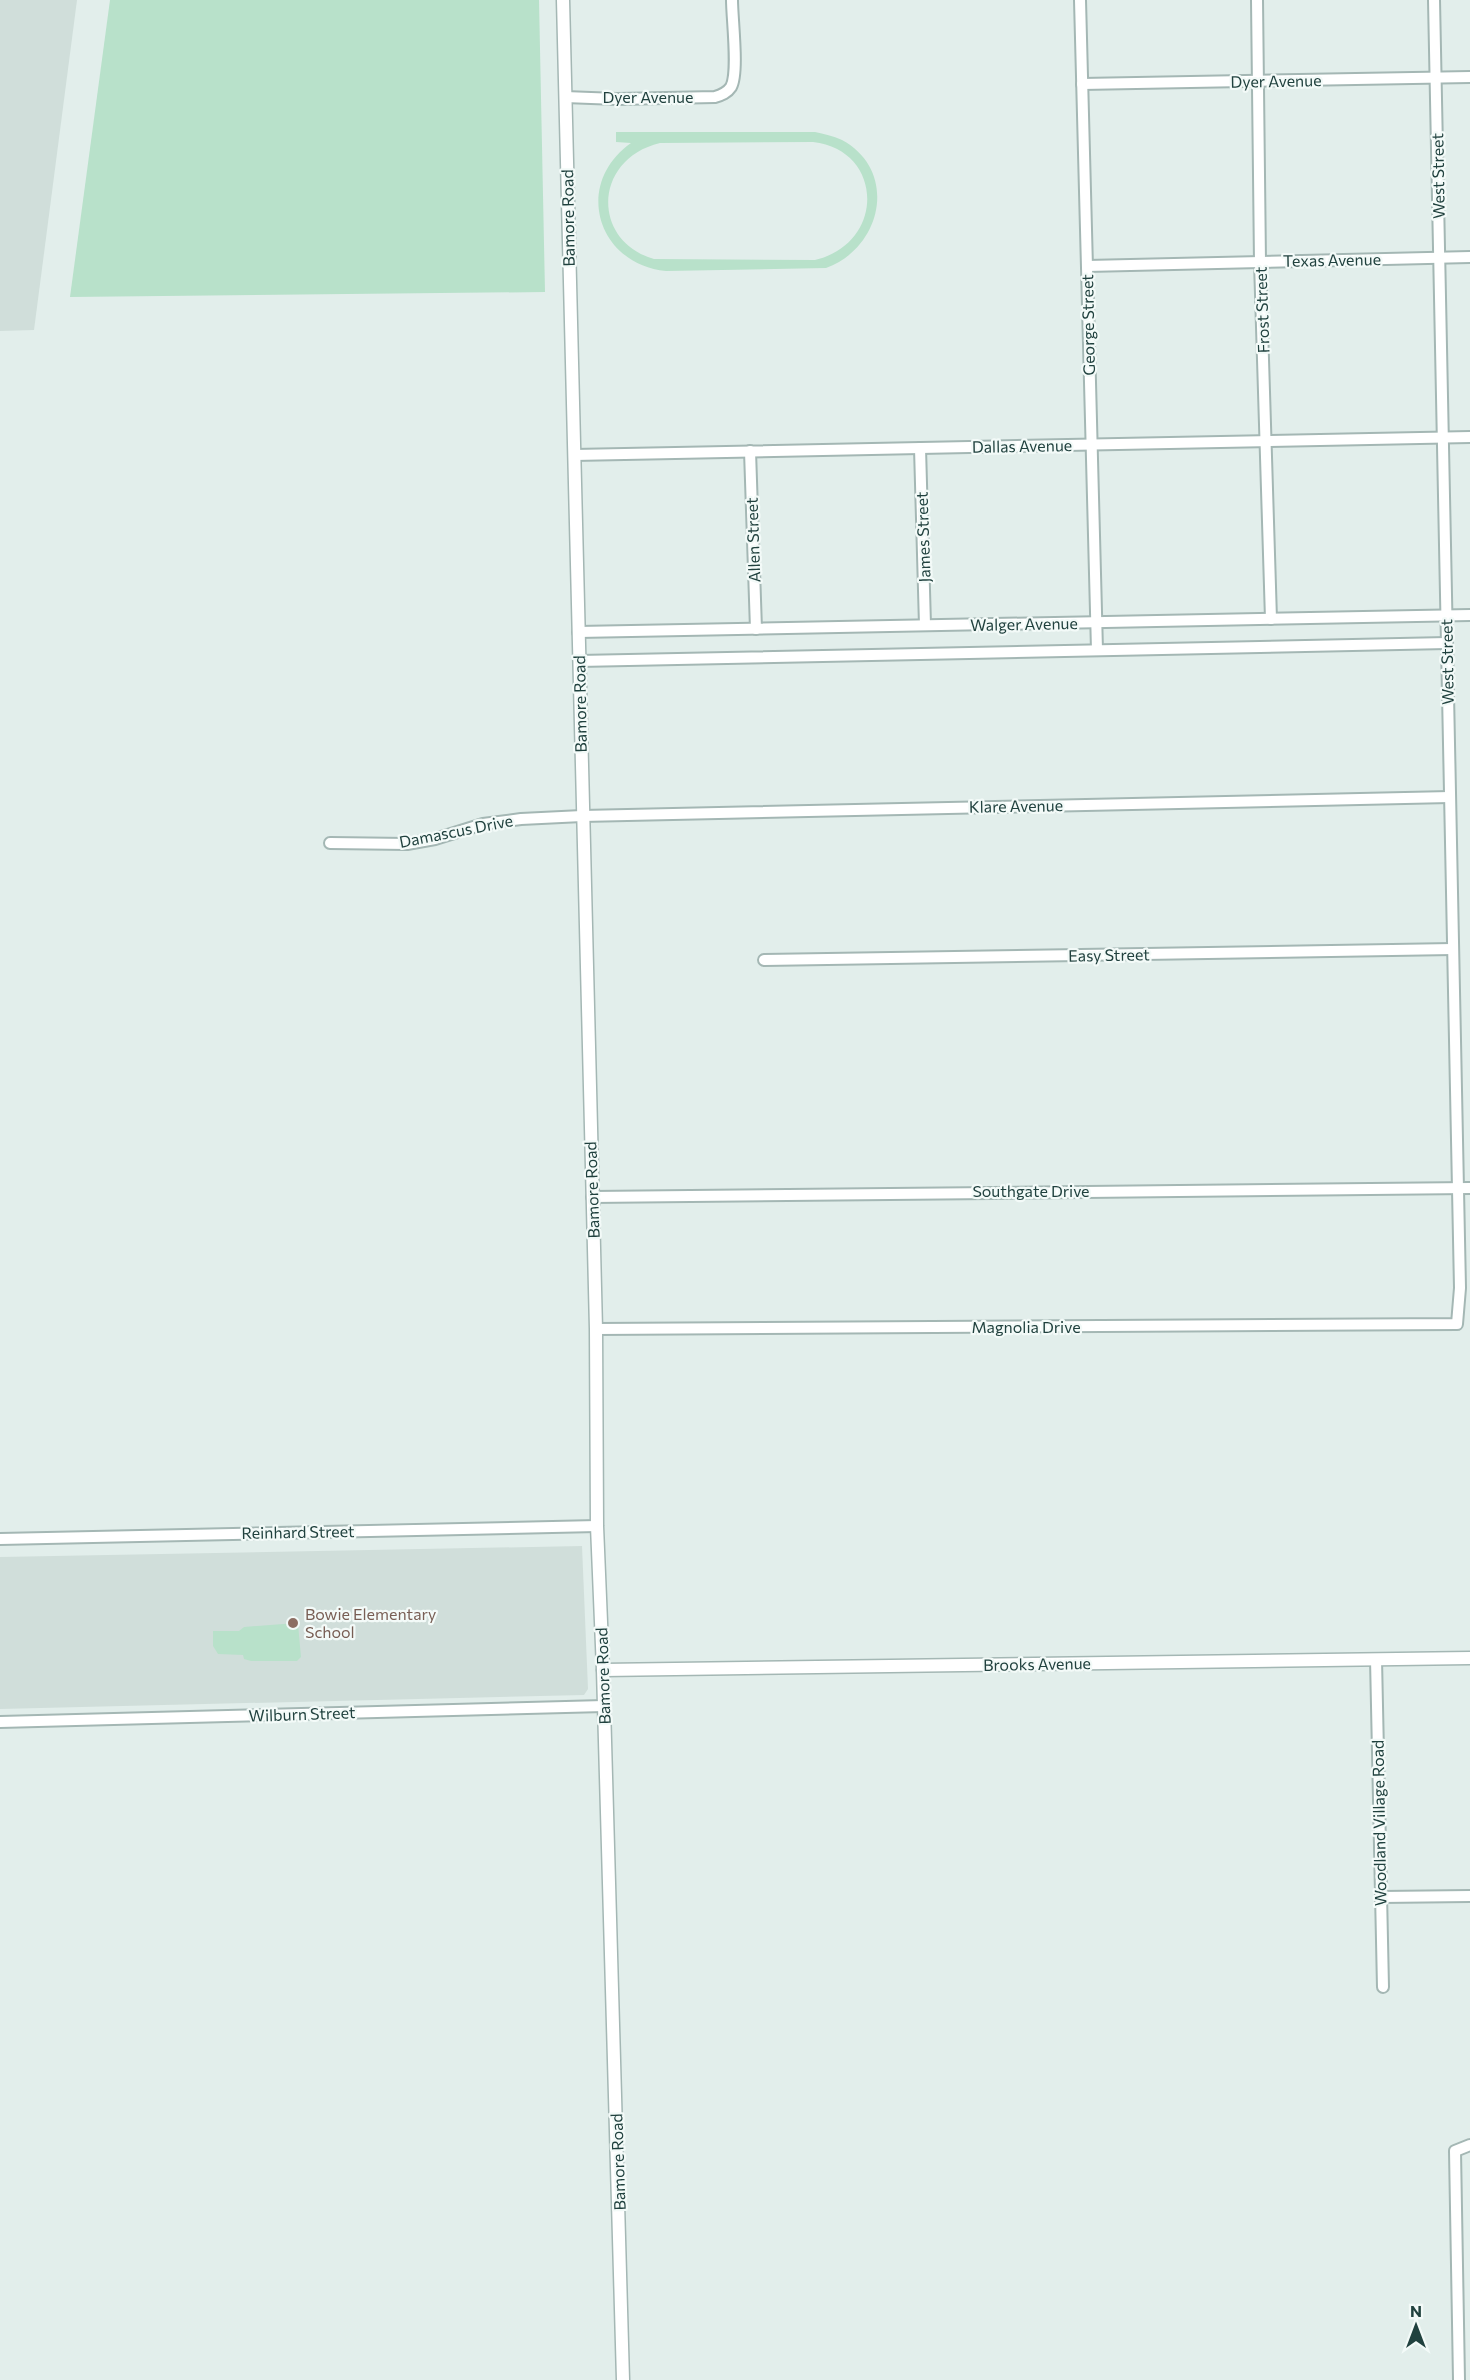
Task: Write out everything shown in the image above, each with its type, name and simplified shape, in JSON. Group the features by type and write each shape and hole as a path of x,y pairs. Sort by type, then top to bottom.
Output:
{"street":[{"name":"Bamore Road","path":"563,0 596,1329 597,1526 623,2380"},
{"name":"Dyer Avenue","path":"565,97 617,99 715,97 729,90 734,74 732,0"},
{"name":"George Street","path":"1080,0 1097,650"},
{"name":"Frost Street","path":"1257,0 1260,262 1270,619"},
{"name":"West Street","path":"1434,0 1460,1288 1456,1324"},
{"name":"Dyer Avenue","path":"1082,84 1470,77"},
{"name":"Texas Avenue","path":"1087,266 1470,257"},
{"name":"Dallas Avenue","path":"574,455 1470,437"},
{"name":"James Street","path":"920,448 925,626"},
{"name":"Allen Street","path":"750,452 756,628"},
{"name":"Walger Avenue","path":"578,632 1470,615"},
{"name":"Walger Avenue","path":"579,661 1447,643"},
{"name":"Klare Avenue","path":"582,816 1450,796"},
{"name":"Damascus Drive","path":"330,843 407,844 483,824 521,819 582,816"},
{"name":"Easy Street","path":"764,960 1453,949"},
{"name":"Southgate Drive","path":"592,1197 1470,1188"},
{"name":"Magnolia Drive","path":"596,1329 1456,1324"},
{"name":"Reinhard Street","path":"0,1539 597,1526"},
{"name":"Brooks Avenue","path":"603,1670 1470,1658"},
{"name":"Woodland Village Road","path":"1376,1659 1383,1987"},
{"name":"Wilburn Street","path":"0,1722 604,1706"},
{"path":"1381,1897 1470,1896"},
{"path":"1459,2380 1455,2151 1470,2145"}],"shaded area":[{"path":"0,0 77,0 34,330 0,331"},
{"name":"Bowie Elementary School","path":"582,1546 588,1689 584,1695 0,1709 0,1557"}],"green space":[{"path":"110,0 539,0 545,292 70,297"},
{"path":"616,132 815,132 825,134 842,140 860,154 871,170 877,189 876,208 871,227 860,244 845,258 826,268 666,271 642,265 623,254 609,238 601,220 598,200 602,179 613,160 631,143 616,142","holes":["813,142 836,149 853,161 864,178 867,198 864,217 855,236 838,250 815,260 654,259 633,250 619,236 611,219 608,200 612,182 622,165 638,152 660,143"]},
{"path":"298,1624 301,1657 297,1661 251,1661 244,1659 243,1655 218,1654 213,1646 213,1631 239,1631 244,1627"}],"place":[{"name":"Bowie Elementary School","path":"293,1623"}]}
